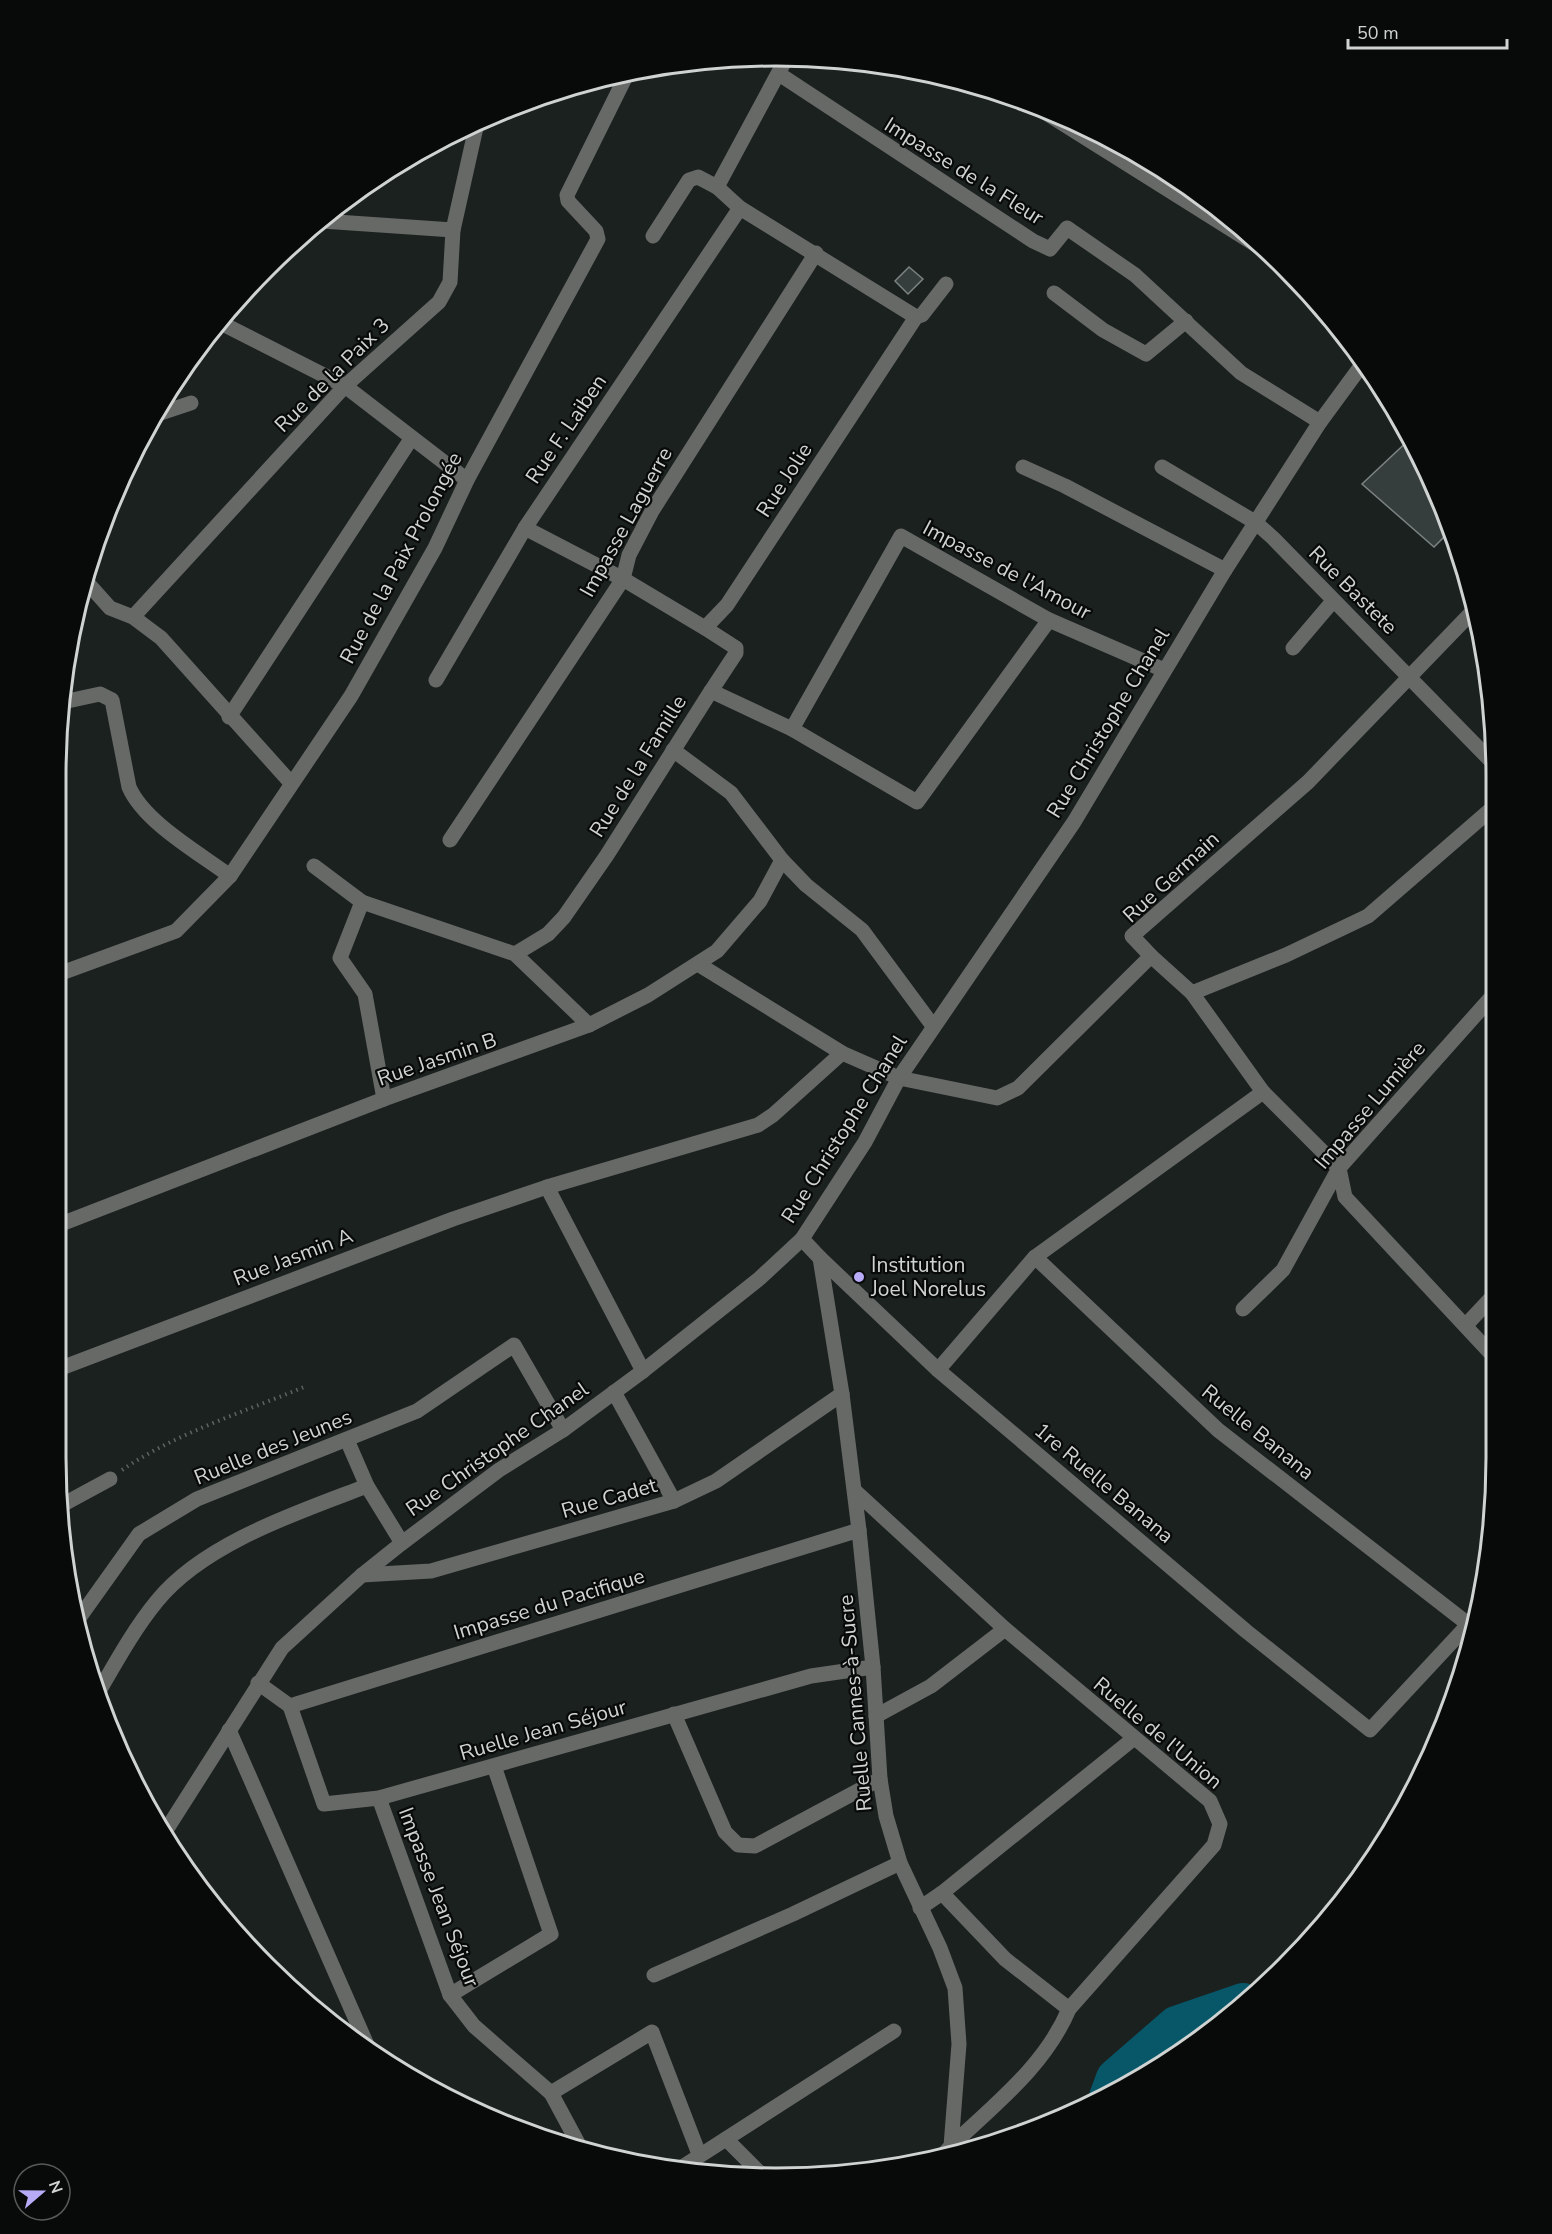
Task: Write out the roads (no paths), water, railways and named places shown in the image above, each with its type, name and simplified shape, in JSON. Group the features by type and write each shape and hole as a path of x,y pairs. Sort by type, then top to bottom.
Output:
{"street":[{"path":"717,187 783,66"},
{"name":"Impasse de la Fleur","path":"779,74 1033,241 1050,249 1067,228 1135,275 1241,373 1320,422"},
{"name":"Rue de la Paix Prolongée","path":"66,971 176,931 230,876 351,696 435,548 466,480 598,239 596,231 568,201 567,195 622,83"},
{"name":"Rue de la Paix 3","path":"133,617 345,386 439,302 450,282 453,230 475,133"},
{"path":"1083,136 1217,221"},
{"path":"653,236 689,180 698,177 717,187 740,208 916,317"},
{"name":"Rue F. Laiben","path":"436,680 525,528 740,208"},
{"path":"333,222 453,230"},
{"name":"Impasse Laguerre","path":"450,840 623,579 629,555 652,511 816,254"},
{"name":"Rue Jolie","path":"705,628 727,605 916,317 922,315 946,284"},
{"path":"1054,293 1103,330 1146,354 1186,321"},
{"path":"227,326 345,386 466,480"},
{"name":"Rue Christophe Chanel","path":"169,1825 282,1648 362,1575 402,1543 499,1470 563,1430 643,1371 760,1278 802,1239 865,1142 898,1078 1074,822 1255,522 1320,422 1358,370"},
{"path":"168,411 191,403"},
{"path":"229,717 411,439"},
{"path":"1023,466 1225,570"},
{"name":"Rue Bastete","path":"1162,467 1255,522 1485,754"},
{"path":"525,528 623,579 736,648 736,653 711,691"},
{"name":"Impasse de l'Amour","path":"792,729 901,536 1050,620 1164,670"},
{"path":"91,587 110,608 133,617 161,638 229,717 291,783"},
{"path":"1293,648 1333,601"},
{"name":"Rue Germain","path":"1151,956 1132,936 1308,782 1467,617"},
{"name":"Rue de la Famille","path":"515,954 548,934 564,917 607,855 711,691 792,729 917,802 1050,620"},
{"path":"71,700 100,694 112,700 129,787 134,798 151,816 230,876"},
{"path":"673,750 731,793 782,860 806,885 862,930 933,1026"},
{"path":"1192,993 1286,956 1368,916 1486,814"},
{"name":"Rue Jasmin B","path":"66,1222 384,1099 589,1025 648,995 717,951 760,901 782,860"},
{"path":"314,866 362,902 515,954 589,1025"},
{"path":"362,902 340,958 365,994 384,1099"},
{"path":"698,964 843,1053 898,1078 997,1098 1018,1088 1151,956 1192,993 1263,1092 1339,1168 1346,1197 1486,1347"},
{"name":"Impasse Lumière","path":"1243,1309 1283,1270 1339,1168 1486,1004"},
{"name":"Rue Jasmin A","path":"66,1366 453,1219 547,1187 758,1125 773,1115 843,1053"},
{"path":"938,1370 1035,1257 1263,1092"},
{"path":"547,1187 643,1371"},
{"path":"802,1239 820,1258"},
{"name":"Ruelle Banana","path":"1035,1257 1218,1430 1468,1615"},
{"name":"1re Ruelle Banana","path":"820,1258 938,1370 1246,1631 1370,1730 1465,1627"},
{"name":"Ruelle Cannes-à-Sucre","path":"820,1258 855,1491 873,1667 880,1779 886,1816 900,1863 955,1988 959,2044 947,2147"},
{"path":"1466,1325 1486,1304"},
{"name":"Ruelle des Jeunes","path":"83,1612 139,1534 196,1499 280,1463 348,1440 417,1411 514,1345 563,1430"},
{"path":"614,1392 674,1501"},
{"name":"Rue Cadet","path":"362,1575 431,1571 674,1501 716,1481 842,1394"},
{"path":"348,1440 367,1486 402,1543"},
{"path":"68,1502 110,1479"},
{"path":"103,1684 117,1659 158,1600 202,1563 218,1551 284,1518 367,1486"},
{"name":"Ruelle de l'Union","path":"855,1491 1005,1629 1133,1739 1210,1801 1218,1814 1219,1834 1214,1845 1069,2009 1058,2034 1038,2062 952,2146"},
{"name":"Impasse du Pacifique","path":"290,1706 859,1530"},
{"path":"876,1716 931,1686 1005,1629"},
{"name":"Ruelle Jean Séjour","path":"290,1706 324,1804 379,1798 811,1676 873,1667"},
{"path":"258,1683 290,1706"},
{"path":"674,1714 725,1833 738,1845 755,1846 880,1779"},
{"path":"229,1730 362,2034"},
{"path":"920,1908 942,1893 1133,1739"},
{"path":"450,1995 551,1934 494,1766"},
{"name":"Impasse Jean Séjour","path":"379,1798 450,1995 474,2026 552,2092 576,2139"},
{"path":"654,1975 793,1914 900,1863"},
{"path":"942,1893 1005,1959 1069,2009"},
{"path":"688,2162 894,2031"},
{"path":"552,2092 652,2032 699,2154"},
{"path":"726,2139 754,2167"}],"waterway":[{"path":"1113,2082 1115,2078 1176,2025 1223,2009"}],"place":[{"name":"Institution Joel Norelus","path":"859,1277"}]}
